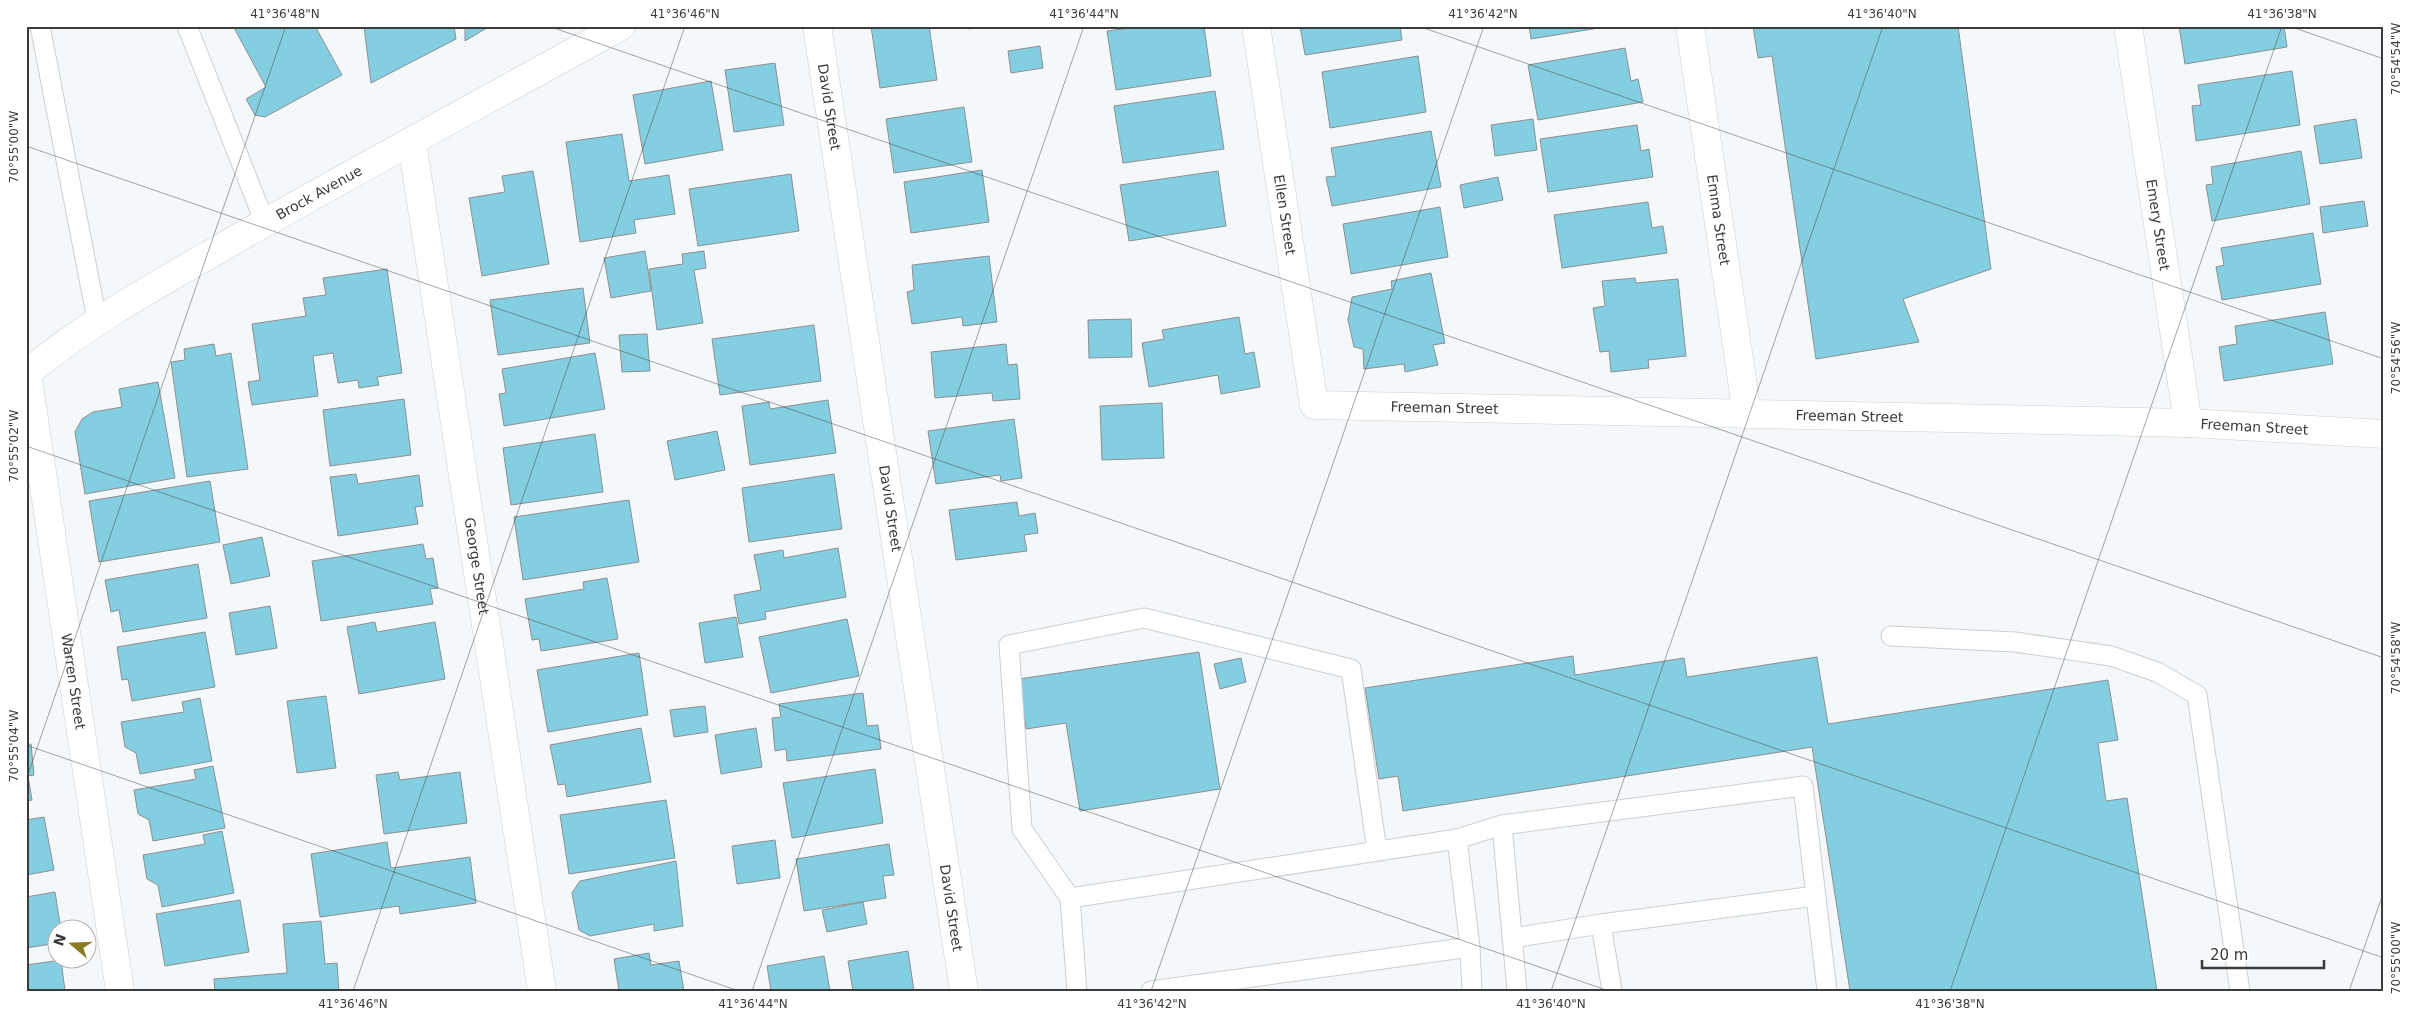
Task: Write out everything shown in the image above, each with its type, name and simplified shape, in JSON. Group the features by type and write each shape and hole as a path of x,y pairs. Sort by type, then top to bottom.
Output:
{"street":[{"name":"Brock Avenue","path":"27,374 97,320 265,223 621,26"},
{"name":"David Street","path":"817,26 964,991"},
{"name":"Ellen Street","path":"1256,26 1314,405"},
{"name":"Emma Street","path":"1690,26 1747,414"},
{"name":"Emery Street","path":"2128,26 2188,423"},
{"name":"George Street","path":"412,142 542,991"},
{"name":"Warren Street","path":"27,374 120,991"},
{"name":"Freeman Street","path":"1314,405 2188,423 2384,434"}],"lane":[{"path":"40,26 97,320"},
{"path":"187,26 265,223"},
{"path":"1077,991 1070,898 1022,829 1009,645 1144,618 1351,669 1377,851"},
{"path":"1892,636 2015,642 2111,656 2157,672 2197,695 2240,991"},
{"path":"1070,898 1457,839 1502,825 1803,786 1827,991"},
{"path":"1502,825 1517,991"},
{"path":"1457,839 1470,946 1472,991"},
{"path":"1512,938 1600,924 1816,896"},
{"path":"1600,924 1612,991"},
{"path":"1152,991 1470,946"}],"building":[{"path":"233,26 315,26 342,75 265,117 255,115 246,99 266,87"},
{"path":"364,26 454,26 456,39 371,83"},
{"path":"465,26 490,26 465,41"},
{"path":"871,26 929,26 937,80 880,88"},
{"path":"969,26 989,26 969,29"},
{"path":"1144,26 1204,26 1211,76 1116,90 1107,31"},
{"path":"1300,26 1400,26 1402,40 1305,55"},
{"path":"1529,26 1611,26 1531,39"},
{"path":"1753,26 1958,26 1991,269 1903,299 1919,342 1816,359 1772,56 1758,58"},
{"path":"2179,26 2284,26 2287,47 2185,64"},
{"path":"1040,46 1043,68 1011,73 1008,51"},
{"path":"1625,48 1631,81 1638,79 1643,102 1538,120 1528,65"},
{"path":"1418,56 1426,112 1330,128 1322,72"},
{"path":"775,63 784,125 734,132 725,70"},
{"path":"2292,71 2300,125 2196,141 2192,106 2201,105 2198,85"},
{"path":"711,81 723,150 645,164 633,95"},
{"path":"1215,91 1224,149 1123,163 1114,106"},
{"path":"964,107 972,162 894,173 886,119"},
{"path":"1533,119 1537,150 1495,156 1491,125"},
{"path":"2356,119 2362,158 2320,164 2314,126"},
{"path":"1637,125 1641,151 1649,149 1653,177 1548,192 1540,139"},
{"path":"1431,131 1441,187 1332,206 1326,177 1336,176 1331,148"},
{"path":"622,134 629,181 669,175 675,214 634,220 636,233 580,242 566,142"},
{"path":"2301,151 2310,204 2212,221 2206,185 2213,184 2211,167"},
{"path":"982,170 989,222 911,233 904,182"},
{"path":"533,171 549,264 482,276 469,198 505,192 502,176"},
{"path":"1218,171 1226,226 1129,241 1120,185"},
{"path":"791,174 799,231 698,246 689,189"},
{"path":"1498,177 1503,200 1464,208 1460,185"},
{"path":"2364,201 2368,226 2323,233 2320,207"},
{"path":"1648,202 1652,228 1663,226 1667,253 1562,268 1554,215"},
{"path":"1440,207 1448,257 1351,274 1343,224"},
{"path":"2313,233 2321,284 2222,300 2216,267 2224,265 2221,248"},
{"path":"645,251 651,291 611,298 604,258"},
{"path":"704,251 706,268 694,270 703,323 657,330 649,269 683,264 682,254"},
{"path":"989,256 997,322 963,326 962,317 912,324 907,292 914,290 912,265"},
{"path":"387,269 402,373 377,377 379,385 359,388 358,380 338,383 333,353 313,356 318,396 252,405 248,382 260,380 252,324 306,316 303,298 326,295 323,278"},
{"path":"1431,273 1445,343 1433,345 1438,365 1405,372 1404,364 1364,369 1363,349 1354,347 1348,320 1352,297 1392,289 1391,281"},
{"path":"1635,278 1636,283 1678,279 1686,356 1648,360 1649,368 1611,372 1609,351 1600,352 1593,308 1605,306 1602,281"},
{"path":"583,288 590,343 498,355 490,300"},
{"path":"2325,312 2333,364 2224,381 2219,347 2237,344 2235,326"},
{"path":"1239,317 1245,354 1254,352 1260,387 1221,394 1218,375 1149,387 1142,343 1164,339 1162,330"},
{"path":"1131,319 1132,357 1089,358 1088,320"},
{"path":"814,325 821,381 720,395 712,339"},
{"path":"647,334 650,371 622,372 619,335"},
{"path":"214,344 216,356 231,353 248,469 187,477 171,362 185,360 184,349"},
{"path":"1006,344 1008,365 1017,364 1020,399 993,401 992,393 935,398 931,352"},
{"path":"595,353 605,409 504,426 499,394 506,393 502,369"},
{"path":"158,382 175,478 85,494 75,432 82,419 93,412 122,407 119,389"},
{"path":"404,399 411,455 330,466 323,410"},
{"path":"828,400 836,453 750,465 742,406 769,402 770,409"},
{"path":"1162,403 1164,458 1102,460 1100,406"},
{"path":"1014,419 1022,478 1001,481 1000,475 936,484 928,431"},
{"path":"717,431 725,470 675,480 667,441"},
{"path":"595,434 603,492 511,505 503,448"},
{"path":"356,474 358,484 419,475 423,506 415,507 418,524 338,536 330,477"},
{"path":"834,474 842,529 749,542 742,488"},
{"path":"210,481 220,542 99,562 89,501"},
{"path":"629,500 639,562 523,580 514,517"},
{"path":"1017,502 1019,516 1035,513 1038,533 1024,535 1027,551 956,560 949,510"},
{"path":"262,537 270,576 231,584 223,545"},
{"path":"423,544 426,559 433,558 438,588 430,589 433,604 321,621 312,561"},
{"path":"838,548 846,597 765,612 766,619 739,624 734,595 761,590 754,555 783,550 784,558"},
{"path":"198,564 207,618 123,632 119,610 111,612 105,580"},
{"path":"607,578 618,639 541,651 539,639 532,640 525,599 584,589 583,582"},
{"path":"270,606 277,648 236,655 229,613"},
{"path":"736,617 743,657 705,663 699,623"},
{"path":"847,619 859,676 771,693 759,637"},
{"path":"375,622 377,632 435,622 445,679 359,694 347,627"},
{"path":"205,632 215,687 132,701 128,679 122,680 117,647"},
{"path":"1199,652 1220,789 1080,811 1066,723 1026,729 1019,679"},
{"path":"639,653 648,715 548,732 537,670"},
{"path":"1573,656 1575,675 1684,658 1687,677 1817,657 1828,724 2108,680 2118,740 2098,743 2106,801 2127,798 2157,991 1850,991 1812,747 1403,811 1398,776 1379,779 1365,688"},
{"path":"1241,658 1246,682 1220,689 1214,664"},
{"path":"863,693 867,726 878,725 881,749 787,761 786,749 775,751 772,718 781,717 779,704"},
{"path":"326,696 336,768 297,773 287,701"},
{"path":"200,698 212,761 140,774 136,753 125,747 121,722 184,712 182,702"},
{"path":"705,706 708,732 674,737 670,710"},
{"path":"641,728 651,782 567,797 565,784 558,785 550,745"},
{"path":"756,728 762,767 721,774 715,735"},
{"path":"31,744 34,775 28,776 32,800 26,801 26,745"},
{"path":"213,766 225,828 153,841 149,820 138,814 134,790 196,779 194,770"},
{"path":"875,769 883,823 792,838 783,783"},
{"path":"398,772 400,780 460,772 467,823 384,834 376,775"},
{"path":"666,800 675,858 569,874 560,815"},
{"path":"44,817 54,870 26,875 26,820"},
{"path":"222,831 234,893 162,907 158,885 147,879 143,855 205,844 203,835"},
{"path":"775,840 780,878 737,884 732,846"},
{"path":"387,842 391,868 470,857 476,903 400,914 399,906 320,917 311,854"},
{"path":"889,844 894,875 883,876 886,898 804,911 796,859"},
{"path":"676,861 683,926 654,931 654,924 590,936 579,930 572,893 580,881"},
{"path":"55,892 59,920 48,920 48,945 26,948 26,897"},
{"path":"240,900 249,952 165,966 156,914"},
{"path":"863,902 867,924 827,932 822,910"},
{"path":"321,921 325,964 337,963 339,991 215,991 214,979 287,973 283,924"},
{"path":"908,951 914,991 853,991 848,961"},
{"path":"649,953 651,965 679,961 684,991 619,991 614,959"},
{"path":"824,956 830,991 771,991 767,966"},
{"path":"48,962 48,970 62,970 65,991 26,991 26,965"}]}
